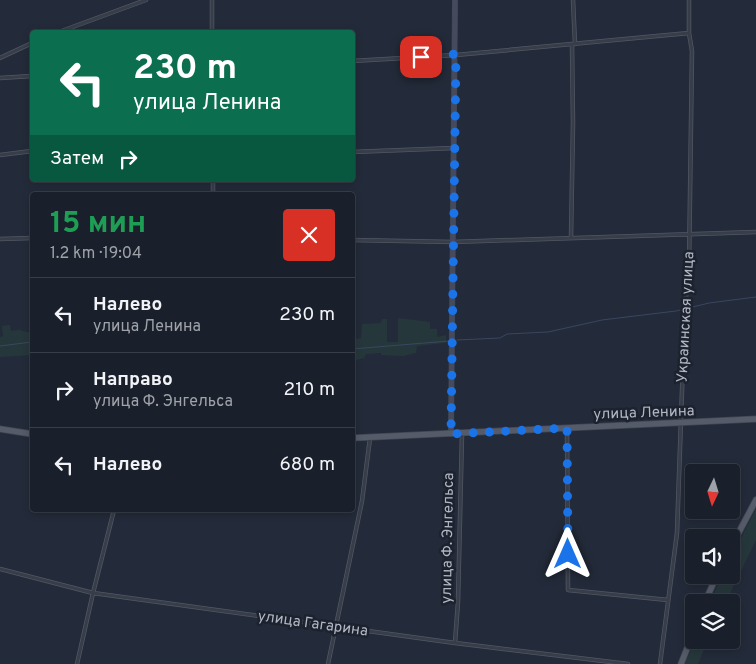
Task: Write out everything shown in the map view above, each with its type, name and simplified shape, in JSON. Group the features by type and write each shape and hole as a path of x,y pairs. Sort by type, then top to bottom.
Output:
{"main road":[{"path":"451,434 455,0"},
{"name":"улица Ленина","path":"355,438 756,420"},
{"path":"0,429 30,434"},
{"path":"740,530 756,500"},
{"path":"681,664 687,649"}],"street":[{"path":"64,30 146,0"},
{"path":"212,0 212,30"},
{"path":"571,237 574,0"},
{"name":"Украинская улица","path":"660,664 677,533 684,306 689,269 692,60 689,32 689,0"},
{"path":"355,61 573,44 689,32"},
{"path":"0,58 30,44"},
{"path":"0,78 30,76"},
{"path":"355,152 455,148"},
{"path":"0,155 30,151"},
{"path":"355,240 453,242 756,232"},
{"path":"0,239 30,238"},
{"path":"567,428 568,590 668,600"},
{"name":"улица Ф. Энгельса","path":"455,643 458,602 462,434"},
{"path":"328,664 362,501 370,438"},
{"path":"77,664 92,592 113,512"},
{"name":"улица Гагарина","path":"0,569 92,592 455,643 628,664"}],"shaded area":[{"path":"398,318 430,322 430,329 437,329 437,337 446,335 446,343 417,346 416,353 403,356 381,355 381,353 366,354 364,358 355,360 355,322 356,339 361,338 362,324 381,323 382,319 387,319 387,342 398,342"},
{"path":"10,325 11,331 19,330 30,333 30,355 0,357 0,337 3,336 2,326"},
{"path":"756,509 756,540 740,573 740,540"},
{"path":"718,584 735,584 730,594 714,594"},
{"path":"691,649 704,649 698,664 685,664"}],"waterway":[{"path":"457,340 500,338 507,334 548,332 602,320 676,311 709,303 756,297"},
{"path":"355,349 449,341"},
{"path":"0,346 30,342"}],"route":[{"path":"421,57 456,54 451,434 567,428 568,554"}]}
